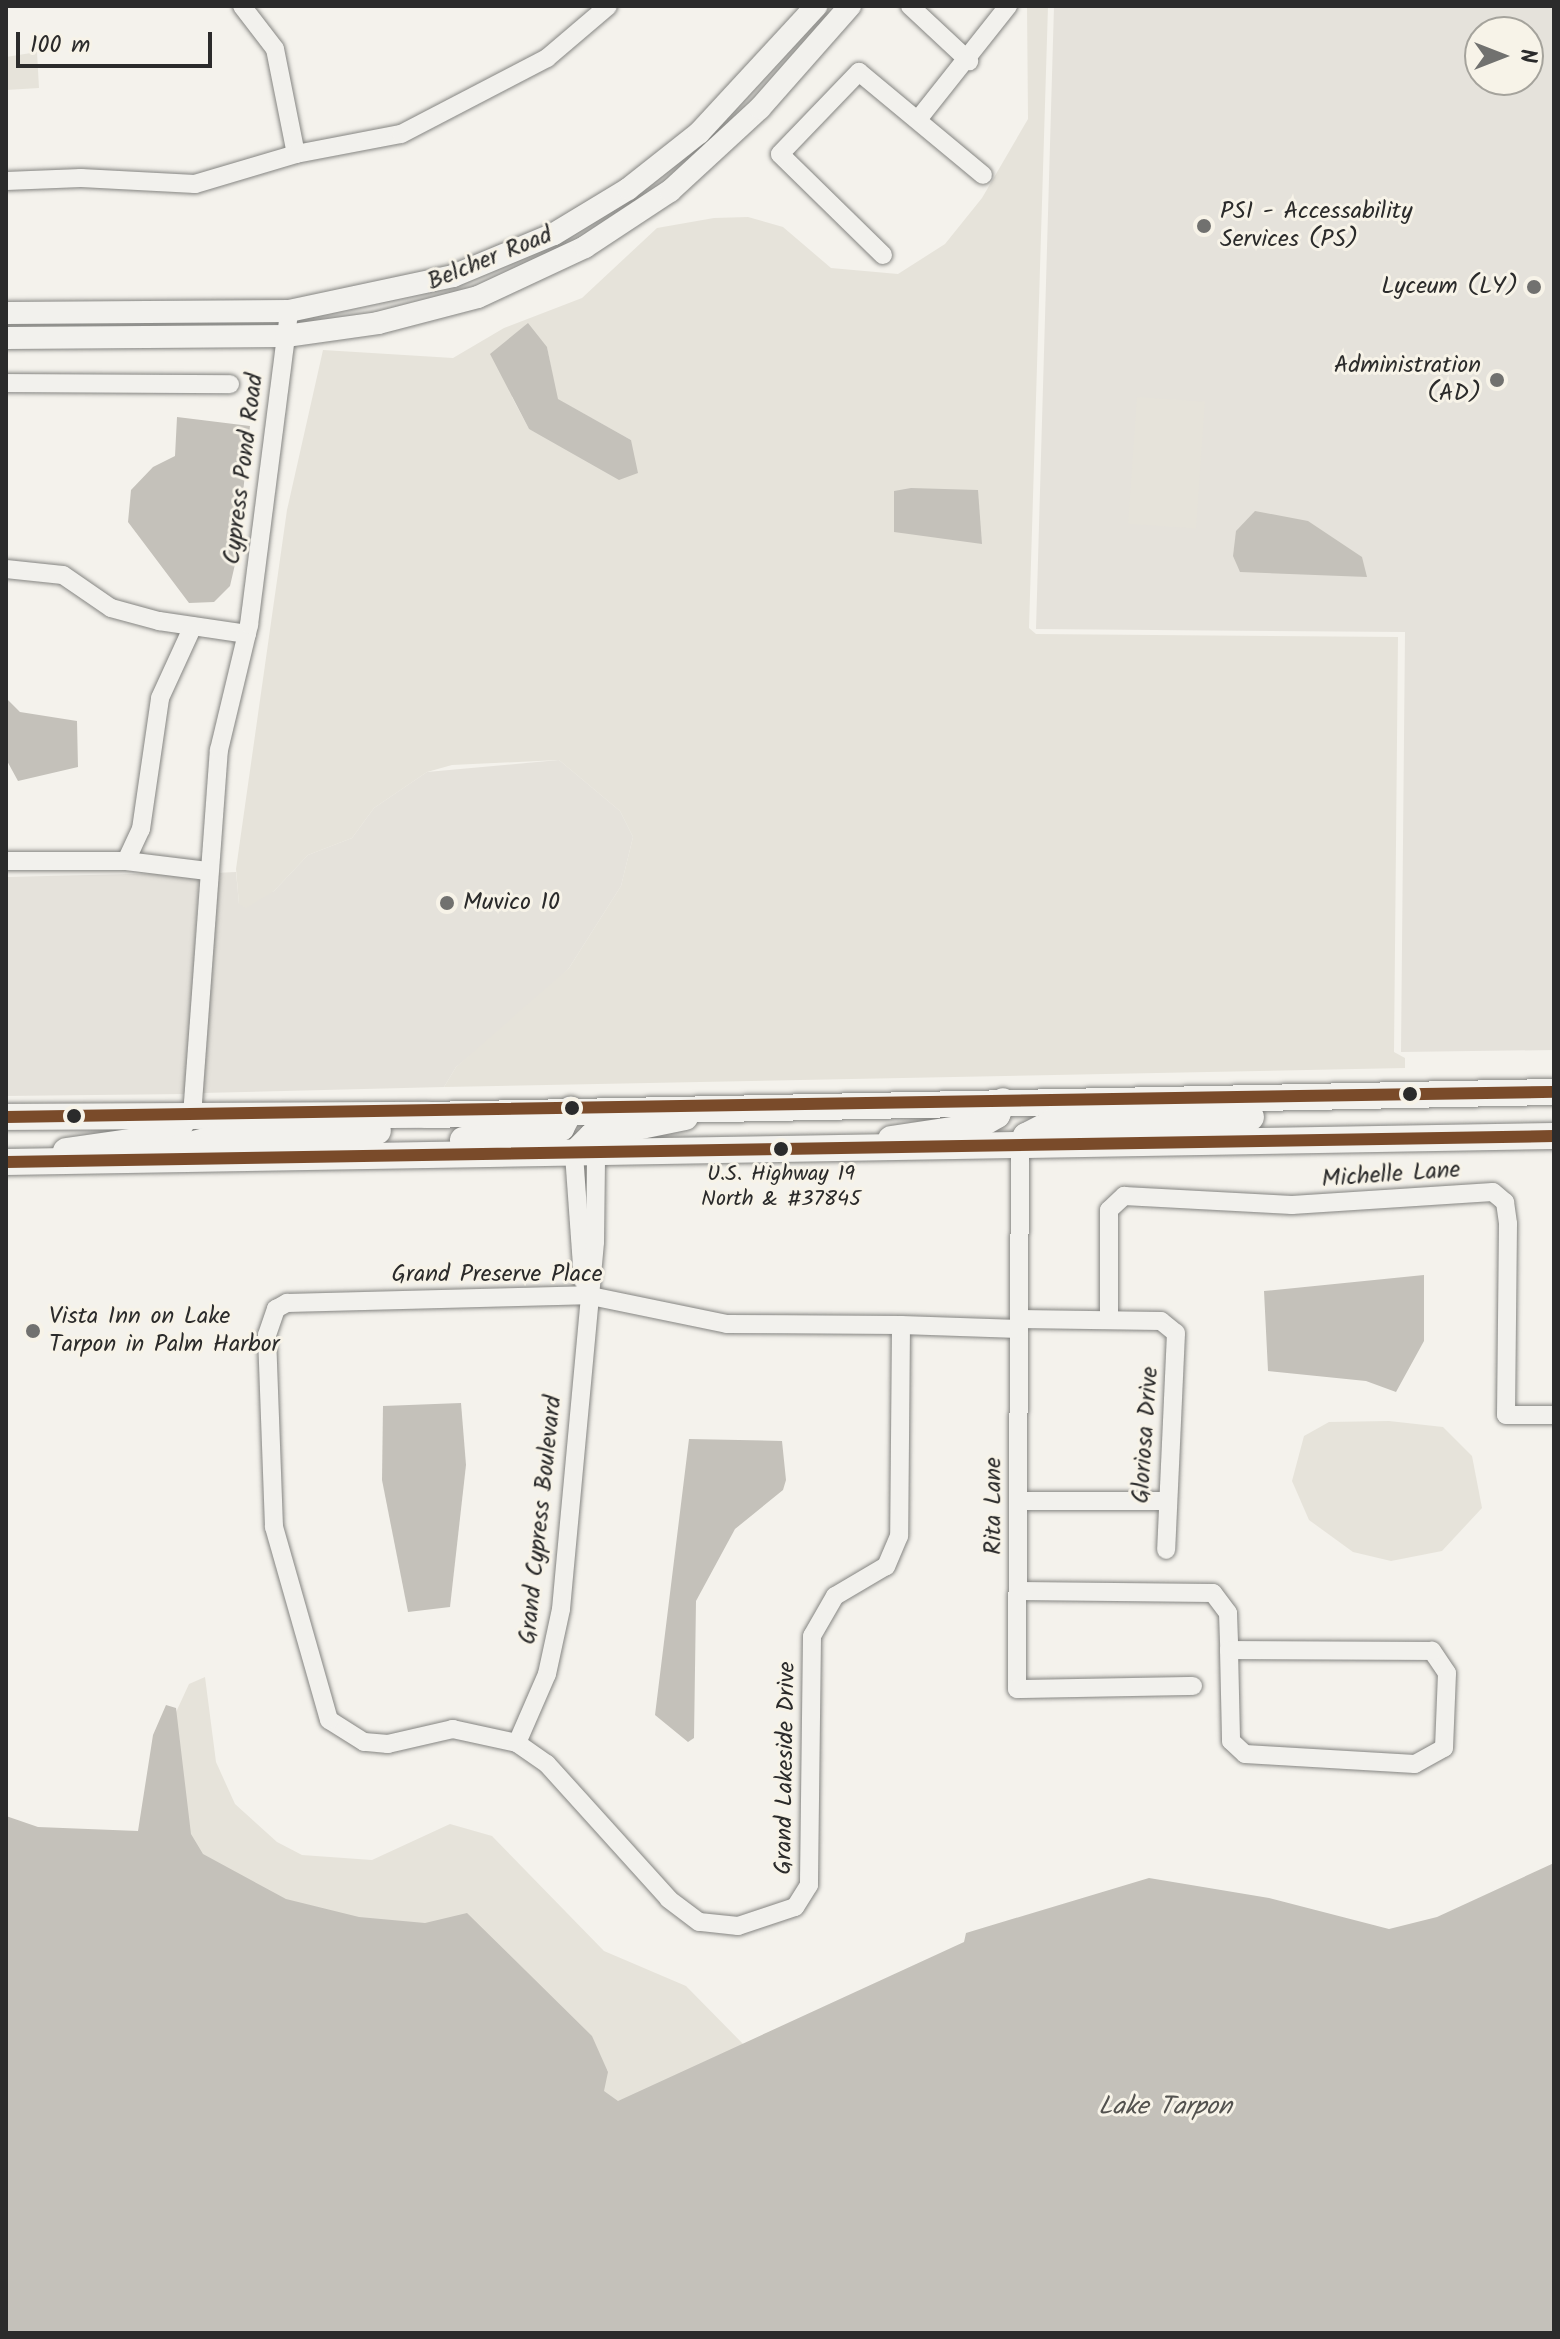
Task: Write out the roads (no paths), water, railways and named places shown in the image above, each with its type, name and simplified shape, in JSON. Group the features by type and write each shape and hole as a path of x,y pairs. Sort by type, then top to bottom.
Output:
{"highway":[{"path":"6,1117 426,1115 571,1109 1554,1092"},
{"path":"1020,1147 1026,1136 1053,1122 1292,1116 1331,1098"},
{"path":"845,1150 938,1128 978,1126 997,1115 1003,1101"},
{"path":"585,1154 608,1131 723,1106"},
{"path":"392,1158 422,1142 550,1132 561,1128 571,1109"},
{"path":"140,1160 191,1142 382,1131 426,1115"},
{"path":"13,1162 111,1140 150,1139 192,1116"},
{"path":"13,1162 1554,1136"}],"main road":[{"name":"Belcher Road","path":"6,313 289,311 453,276 554,234 628,189 699,133 816,6"},
{"name":"Belcher Road","path":"6,338 286,336 378,323 478,297 598,239 714,154 850,6"}],"street":[{"path":"6,181 81,178 195,184 296,154 401,134 467,105 547,58 608,6"},
{"path":"910,6 969,61"},
{"path":"920,117 969,61 1008,6"},
{"path":"250,8 275,49 296,154"},
{"path":"883,255 780,154 859,72 920,117 983,175"},
{"name":"Cypress Pond Road","path":"192,1116 207,871 219,750 247,634 289,311"},
{"path":"6,383 230,384"},
{"path":"6,569 63,575 111,608 247,634"},
{"path":"126,861 141,829 160,698 193,626"},
{"path":"6,861 126,861 207,871"},
{"name":"Rita Lane","path":"1020,1147 1017,1689 1193,1686"},
{"name":"Grand Cypress Boulevard","path":"517,1743 547,1674 561,1609 586,1295 577,1241 585,1154"},
{"name":"Michelle Lane","path":"1109,1320 1113,1201 1124,1196 1292,1205 1410,1193 1493,1192 1505,1202 1508,1224 1506,1415 1554,1415"},
{"name":"Grand Preserve Place","path":"269,1322 276,1309 300,1300 586,1295 727,1324 1019,1324 1109,1320 1170,1325"},
{"name":"Grand Lakeside Drive","path":"269,1322 274,1527 329,1720 364,1742 388,1744 453,1729 517,1743 547,1764 684,1914 726,1927 795,1907 809,1885 812,1636 835,1596 886,1566 899,1536 901,1325"},
{"name":"Gloriosa Drive","path":"1166,1550 1164,1501 1176,1403 1176,1333 1170,1325"},
{"path":"1018,1501 1164,1501"},
{"path":"1018,1591 1213,1593 1228,1613 1231,1741 1245,1754 1415,1764 1444,1748 1447,1673 1432,1651 1229,1650"}],"water":[{"path":"528,323 547,347 558,399 631,440 638,473 619,480 529,429 490,354"},
{"path":"177,417 250,426 236,560 230,586 214,602 189,603 128,522 131,490 153,467 175,456"},
{"path":"911,488 978,490 982,544 894,532 894,491"},
{"path":"1255,511 1308,521 1362,557 1367,577 1240,572 1233,556 1236,531"},
{"path":"6,698 20,712 77,721 78,767 18,781 6,759"},
{"path":"1424,1275 1424,1341 1396,1392 1366,1381 1268,1371 1264,1291"},
{"path":"461,1403 466,1465 450,1607 408,1612 382,1480 383,1406"},
{"path":"689,1439 782,1441 786,1480 783,1490 735,1529 696,1601 694,1738 688,1742 655,1715"},
{"name":"Lake Tarpon","path":"166,1705 176,1708 191,1834 203,1854 286,1899 359,1917 425,1923 467,1913 592,2036 608,2072 604,2091 618,2101 964,1942 966,1933 1149,1878 1269,1898 1389,1929 1437,1917 1554,1863 1554,2333 6,2333 6,1816 38,1827 138,1831 153,1735"}],"place":[{"name":"PSI - Accessability Services (PS)","path":"1204,226"},
{"name":"Lyceum (LY)","path":"1534,287"},
{"name":"Administration (AD)","path":"1497,380"},
{"name":"Muvico 10","path":"447,903"},
{"name":"U.S. Highway 19 North & #37845","path":"781,1149"},
{"name":"Vista Inn on Lake Tarpon in Palm Harbor","path":"33,1331"}]}
